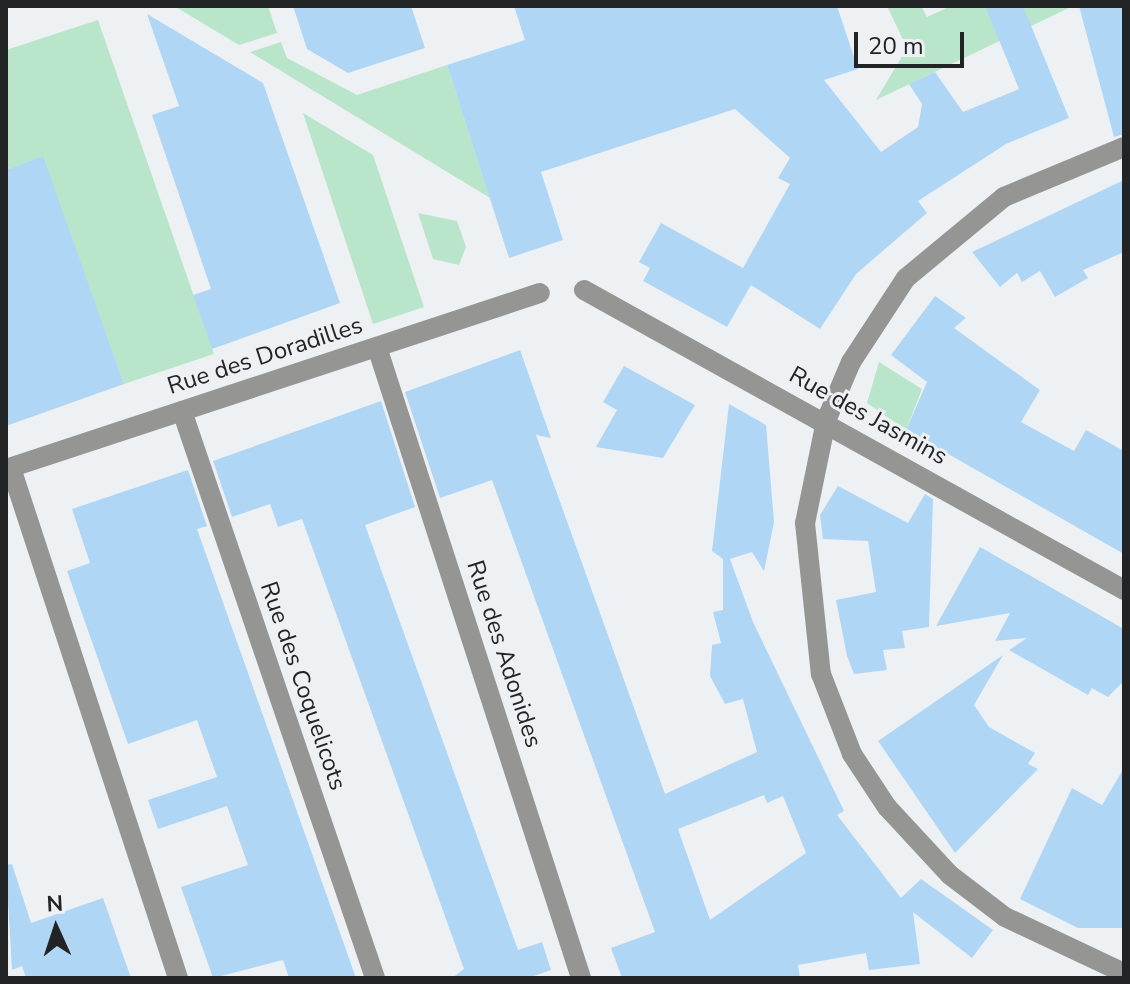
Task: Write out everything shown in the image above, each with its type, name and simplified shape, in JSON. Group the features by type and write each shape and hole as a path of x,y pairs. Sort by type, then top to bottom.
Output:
{"street":[{"path":"1124,147 1036,179 928,255 885,305 826,421 806,496 809,603 821,674 852,754 907,832 959,882 1034,933 1124,973"},
{"name":"Rue des Jasmins","path":"584,290 826,421 1124,590"},
{"name":"Rue des Doradilles","path":"8,469 540,293"},
{"name":"Rue des Adonides","path":"377,347 581,978"},
{"name":"Rue des Coquelicots","path":"182,411 375,978"},
{"path":"8,469 178,978"}],"green space":[{"path":"174,6 268,6 277,33 239,45"},
{"path":"887,6 921,6 927,17 951,6 1073,6 876,100 907,48"},
{"path":"98,20 214,354 124,384 42,157 6,170 6,50"},
{"path":"281,42 287,58 357,95 447,65 490,198 250,52"},
{"path":"303,113 373,155 424,307 373,324"},
{"path":"418,213 457,221 466,247 459,265 433,259"},
{"path":"879,362 922,389 906,430 867,403"}],"building":[{"path":"293,6 411,6 425,48 348,73 307,49"},
{"path":"514,6 837,6 858,69 824,80 881,152 918,127 922,104 909,84 935,72 963,112 1019,89 985,6 1023,6 1069,118 1006,144 918,201 927,213 856,274 820,329 751,285 727,327 643,281 650,268 639,262 661,223 743,268 790,184 778,178 790,158 735,109 541,172 563,240 509,258 447,65 525,40"},
{"path":"1079,6 1124,6 1124,134 1114,137"},
{"path":"147,14 263,83 340,303 212,349 193,295 211,289 152,115 179,106"},
{"path":"43,156 124,384 6,426 6,170"},
{"path":"1124,180 1124,252 1083,270 1088,278 1055,297 1040,271 1022,282 1017,273 1000,287 972,252"},
{"path":"935,296 966,318 954,328 1040,390 1021,422 1074,451 1086,430 1124,451 1124,554 906,430 927,382 891,355"},
{"path":"520,350 551,438 536,435 665,794 757,752 743,699 725,704 710,676 712,645 721,643 713,612 723,610 723,559 712,551 729,404 766,425 774,522 764,571 752,552 730,559 753,622 844,811 837,815 901,898 921,879 993,930 972,958 913,912 920,964 869,970 866,953 798,965 800,978 622,978 611,948 655,932 492,480 440,498 405,392","holes":["764,795 767,803 783,796 806,853 710,920 678,829"]},
{"path":"624,366 695,405 663,458 596,447 617,410 603,402"},
{"path":"381,401 415,507 365,525 518,950 542,942 551,970 528,978 452,978 464,969 302,519 278,527 270,504 232,517 213,461"},
{"path":"188,470 207,526 197,529 356,978 289,978 283,960 213,978 181,887 248,865 227,806 158,829 148,800 217,777 197,720 128,744 67,571 90,563 72,509"},
{"path":"838,486 908,523 925,494 933,499 929,627 902,631 905,648 883,650 887,670 854,674 847,656 836,600 876,592 868,541 823,539 820,515"},
{"path":"980,547 1124,629 1124,681 1108,697 1092,688 1088,695 1009,650 1027,638 995,641 1010,613 936,626"},
{"path":"1003,655 974,705 989,727 1035,753 1028,764 1038,769 955,853 878,741"},
{"path":"1124,768 1124,928 1078,928 1020,899 1072,788 1102,805"},
{"path":"12,864 31,923 103,898 131,978 26,978 22,966 12,970 6,865"}]}
